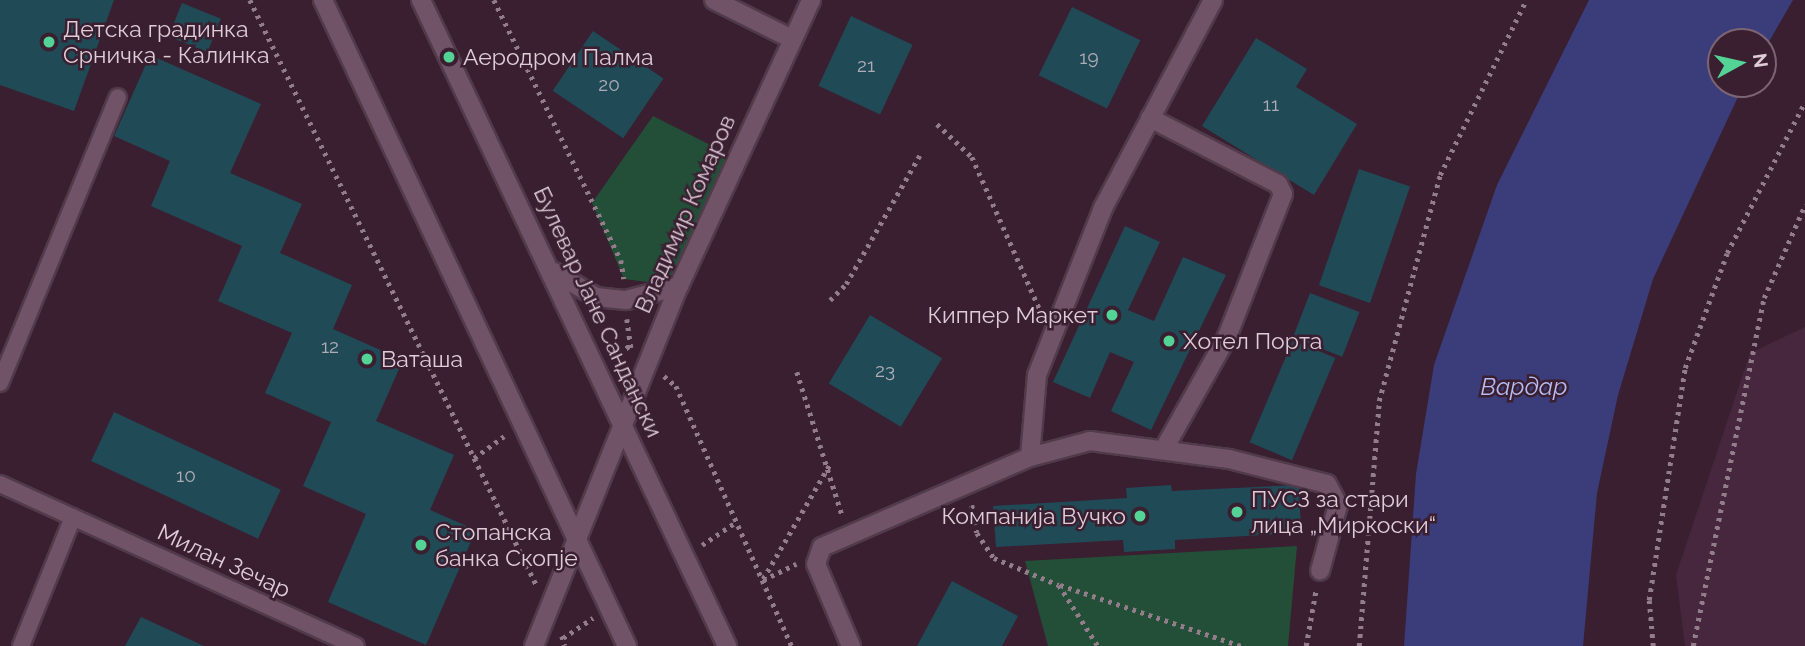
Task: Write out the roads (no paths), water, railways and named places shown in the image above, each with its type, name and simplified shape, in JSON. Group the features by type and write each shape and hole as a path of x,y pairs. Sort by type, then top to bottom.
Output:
{"street":[{"path":"323,0 627,646"},
{"name":"Булевар Јане Сандански","path":"421,0 554,272 727,646"},
{"path":"714,0 792,39"},
{"name":"Владимир Комаров","path":"534,646 551,613 622,422 679,285 811,0"},
{"path":"1030,457 1037,375 1103,208 1213,0"},
{"path":"1150,118 1278,184 1283,194 1227,337 1164,449"},
{"path":"554,272 596,297 626,300 679,285"},
{"path":"851,646 818,554 846,533 1030,457 1090,441 1164,449 1327,484 1338,505 1320,570"}],"lane":[{"path":"0,383 118,97"},
{"name":"Милан Зечар","path":"0,484 356,646"},
{"path":"21,646 73,517"}],"water":[{"name":"Вардар","path":"1589,0 1793,0 1777,28 1707,28 1707,98 1737,98 1653,279 1618,395 1597,493 1583,646 1404,646 1416,474 1434,365 1497,185"}],"place":[{"name":"Детска градинка Срничка - Калинка","path":"49,42"},
{"name":"Аеродром Палма","path":"449,57"},
{"name":"Киппер Маркет","path":"1112,315"},
{"name":"Хотел Порта","path":"1169,341"},
{"name":"Ваташа","path":"367,359"},
{"name":"ПУСЗ за стари лица „Миркоски“","path":"1237,512"},
{"name":"Компанија Вучко","path":"1140,516"},
{"name":"Стопанска банка Скопје","path":"421,545"}]}
